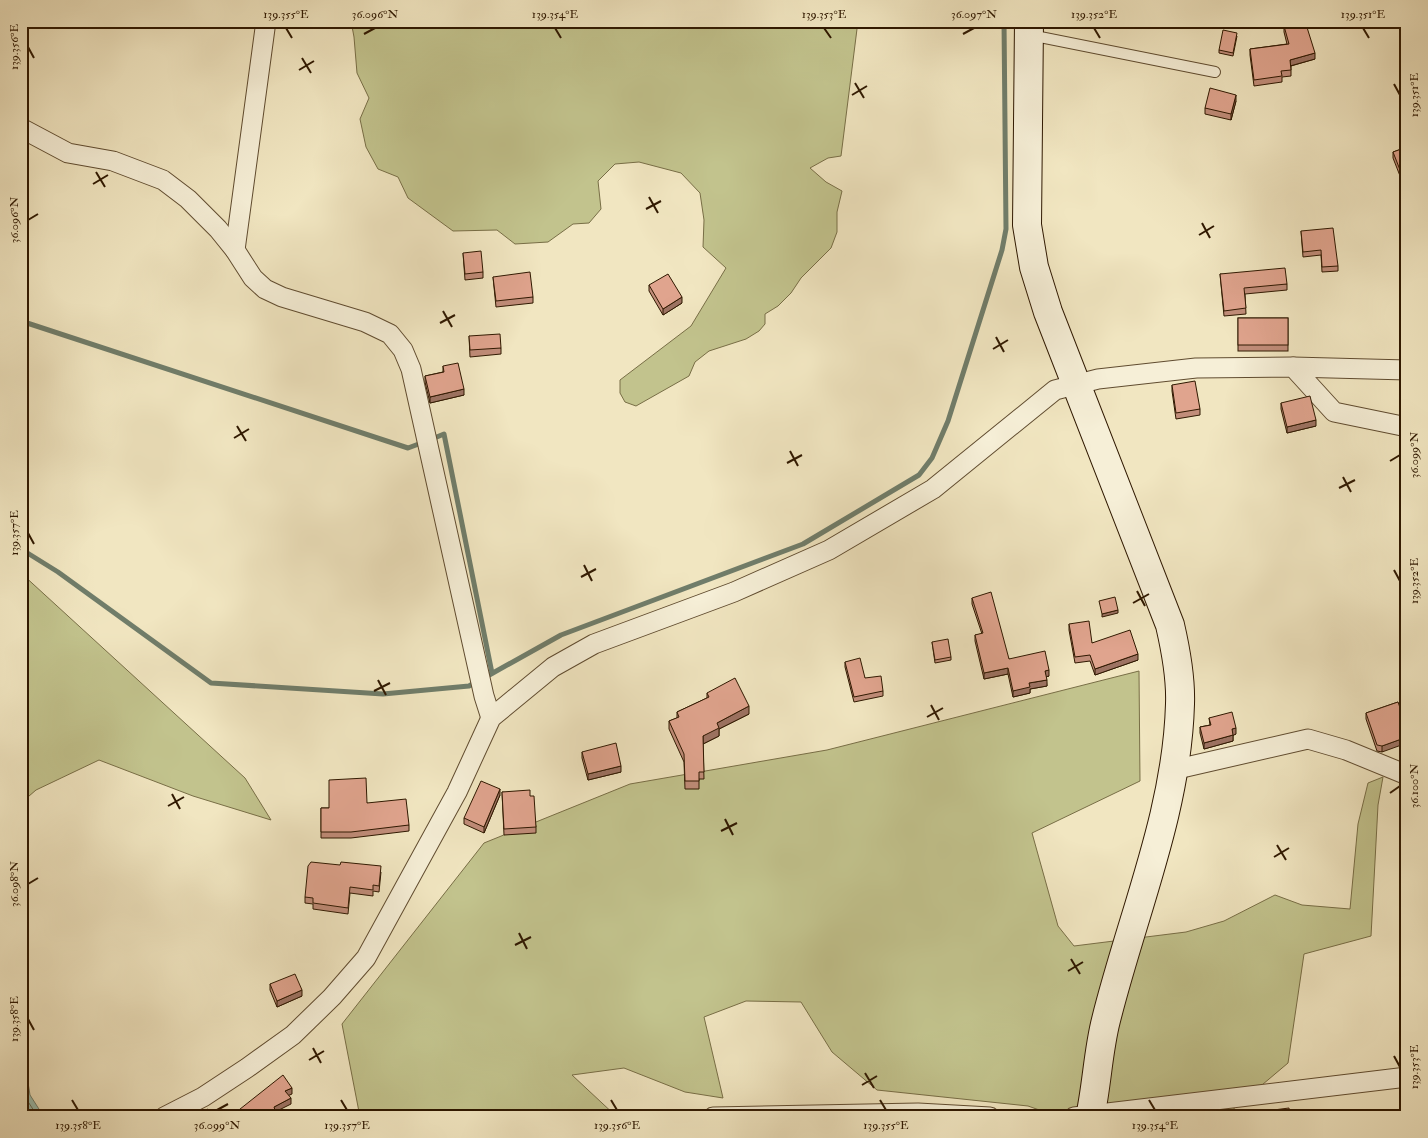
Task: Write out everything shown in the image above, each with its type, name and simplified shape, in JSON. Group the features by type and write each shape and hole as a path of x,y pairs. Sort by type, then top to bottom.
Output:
{"street":[{"path":"235,250 266,21"},
{"path":"1029,28 1027,225 1034,267 1048,312 1170,625 1178,663 1180,704 1173,770 1155,857 1106,1020 1085,1116 1407,1077"},
{"path":"21,128 68,153 113,161 163,180 188,199 218,229 235,250 252,278 265,289 282,297 365,322 390,334 403,350 411,369 484,696 491,718"},
{"path":"1293,367 1334,412 1407,426"},
{"path":"164,1117 203,1097 293,1036 332,998 366,958 458,792 491,718 552,667 594,644 734,592 829,550 933,489 1055,390 1076,383 1196,368 1293,367 1407,370"},
{"path":"1173,770 1308,739 1346,750 1407,775"},
{"path":"713,1117 908,1114 990,1117"}],"lane":[{"path":"1029,28 1215,72"}],"green space":[{"path":"351,21 858,21 841,156 828,158 810,168 826,182 842,191 837,212 837,232 831,248 801,278 791,293 778,306 765,314 765,324 759,331 746,339 709,351 695,362 689,376 636,406 625,402 620,393 620,380 691,326 726,268 703,247 704,220 700,193 681,173 639,162 615,164 598,181 601,209 589,223 573,224 548,242 515,244 497,230 453,231 408,198 398,177 378,169 366,147 360,119 369,98 357,73"},
{"path":"21,573 245,778 271,820 193,796 99,760 36,790 21,803"},
{"path":"1139,671 1140,781 1032,833 1058,926 1074,946 1186,932 1224,921 1275,895 1302,905 1350,909 1358,824 1368,783 1383,777 1378,805 1371,936 1304,954 1288,1063 1224,1117 1059,1117 1028,1106 877,1090 832,1052 801,1002 746,1001 704,1017 723,1098 685,1092 624,1068 572,1075 617,1117 360,1117 342,1024 484,843 630,784 827,750"}],"water":[{"path":"21,1039 30,1095 44,1117 21,1117"}],"building":[{"path":"1305,21 1315,53 1290,60 1291,70 1281,71 1282,76 1254,80 1250,49 1289,44 1284,26"},
{"path":"1223,30 1237,33 1233,53 1219,50"},
{"path":"1210,88 1236,95 1231,114 1205,108"},
{"path":"1407,147 1407,173 1402,175 1393,152"},
{"path":"1333,228 1338,266 1322,267 1321,250 1303,252 1301,231"},
{"path":"481,251 483,272 465,274 463,253"},
{"path":"1285,268 1287,284 1244,288 1246,308 1224,311 1220,274"},
{"path":"530,272 533,297 496,301 493,277"},
{"path":"668,274 682,297 663,309 649,285"},
{"path":"1238,318 1288,318 1288,345 1238,345"},
{"path":"500,334 501,348 470,350 469,336"},
{"path":"458,363 464,389 430,397 425,376 444,372 443,366"},
{"path":"1195,381 1200,409 1176,413 1172,385"},
{"path":"1310,396 1316,420 1287,427 1281,403"},
{"path":"991,592 1009,659 1045,651 1049,670 1045,671 1047,680 1029,683 1030,687 1013,691 1008,668 984,673 975,635 983,633 972,598"},
{"path":"1115,597 1118,610 1102,614 1099,601"},
{"path":"1089,621 1092,643 1130,630 1138,654 1095,669 1090,655 1075,657 1069,624"},
{"path":"948,639 951,657 935,660 932,642"},
{"path":"860,658 865,678 881,676 883,691 854,697 845,662"},
{"path":"735,678 749,706 717,723 719,728 703,736 704,772 699,772 699,781 685,781 684,754 669,721 679,717 677,712 709,697 707,693"},
{"path":"1398,702 1404,719 1407,717 1407,737 1382,746 1377,745 1366,713"},
{"path":"1232,712 1236,728 1232,729 1233,735 1204,743 1200,727 1211,725 1209,718"},
{"path":"616,743 621,766 588,774 582,752"},
{"path":"366,778 367,803 406,799 409,825 351,832 321,832 321,808 329,808 329,780"},
{"path":"481,781 500,789 484,827 464,818"},
{"path":"530,790 530,796 534,796 536,827 504,829 502,792"},
{"path":"311,862 340,865 341,862 381,866 379,886 373,885 373,890 350,887 348,908 313,903 313,898 305,897 308,866"},
{"path":"295,974 302,990 277,1001 270,984"},
{"path":"283,1075 292,1088 285,1091 291,1098 274,1107 275,1110 266,1117 230,1117"},
{"path":"1289,1108 1290,1117 1259,1117 1258,1112"},
{"path":"208,1109 212,1117 194,1117"}],"waterway":[{"path":"484,678 561,635 803,544 919,475 932,458 948,421 1002,250 1006,229 1004,21"},
{"path":"21,321 408,448 424,442"},
{"path":"432,439 444,434 492,673"},
{"path":"21,549 58,572 211,683 383,694 469,686 476,682"}]}
